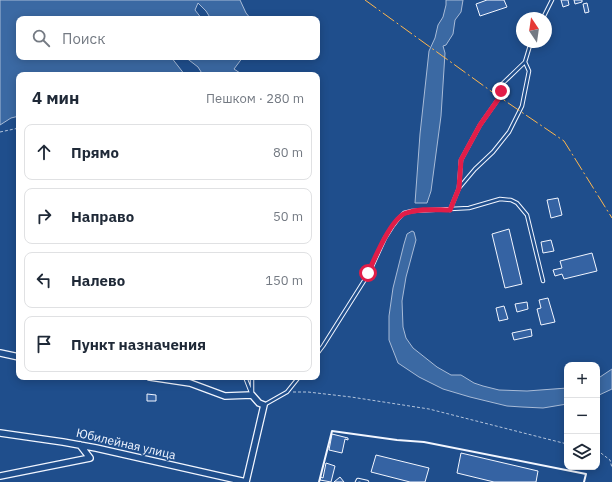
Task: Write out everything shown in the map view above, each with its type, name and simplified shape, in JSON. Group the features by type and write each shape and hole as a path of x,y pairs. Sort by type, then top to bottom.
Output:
{"street":[{"path":"0,353 16,356"},
{"path":"167,380 190,384 225,396 252,395 259,403 264,405 246,482"},
{"name":"Юбилейная улица","path":"0,433 80,444 246,482"},
{"path":"0,476 90,458 80,444"}],"lane":[{"path":"546,12 552,0"},
{"path":"459,188 461,160 480,125 499,98 501,85 525,62 528,48"},
{"path":"450,210 459,188 475,169 493,152 509,132 522,106 529,71 525,62"},
{"path":"320,350 368,273 385,238 404,213 412,211 469,208 500,200 511,200 522,207 527,215 543,281"},
{"path":"246,380 252,395"},
{"path":"252,380 252,395"},
{"path":"264,405 287,392 297,380"},
{"path":"358,482 358,480 367,482"}],"path":[{"path":"0,132 16,129"},
{"path":"287,392 330,394 428,409 564,443"},
{"path":"600,452 610,460 612,468"}],"water":[{"path":"0,0 240,0 248,16 209,16 198,3 195,10 200,16 16,16 16,60 173,60 183,72 16,72 16,117 0,125"},
{"path":"446,0 463,0 461,12 455,20 453,34 446,45 443,46 445,53 441,116 431,191 427,203 415,203 420,134 429,51 435,38 438,25 443,17"},
{"path":"189,60 241,60 234,69 238,72 201,72 198,67"},
{"path":"412,231 414,232 416,240 406,277 402,301 403,327 406,338 413,348 437,367 451,375 461,375 474,383 483,386 499,390 527,391 564,388 564,404 543,408 507,406 470,397 443,389 419,377 398,363 389,340 389,316 393,288 407,234"},
{"path":"612,369 612,389 600,395 600,377"}],"building":[{"path":"487,0 504,0 507,7 480,16 476,4"},
{"path":"561,0 568,0 569,5 563,7"},
{"path":"574,0 582,0 582,2 575,4"},
{"path":"587,3 589,12 585,13 583,4"},
{"path":"558,198 562,215 551,218 547,200"},
{"path":"509,229 522,284 505,288 492,234"},
{"path":"551,240 554,251 543,253 541,242"},
{"path":"592,253 597,271 564,279 562,274 555,276 553,270 562,268 560,261"},
{"path":"548,298 555,322 541,325 537,309 541,308 539,300"},
{"path":"527,302 528,309 517,312 515,304"},
{"path":"504,306 508,319 499,321 496,308"},
{"path":"531,329 532,336 514,340 512,333"},
{"path":"147,394 156,395 156,401 147,401"},
{"path":"332,434 348,438 348,440 345,439 342,453 329,450"},
{"path":"461,453 538,471 536,482 494,482 457,473"},
{"path":"376,455 429,468 425,482 410,482 371,472"},
{"path":"326,463 335,466 331,482 320,480 321,477 323,478"},
{"path":"340,477 344,482 334,482"}],"wall":[{"path":"319,482 332,431 397,440 424,442 586,474 584,482"}],"power":[{"path":"365,0 495,94 564,141 612,218"}],"route":[{"path":"368,273 385,238 404,213 412,211 450,210 459,188 461,160 480,125 499,98 501,91"}]}
